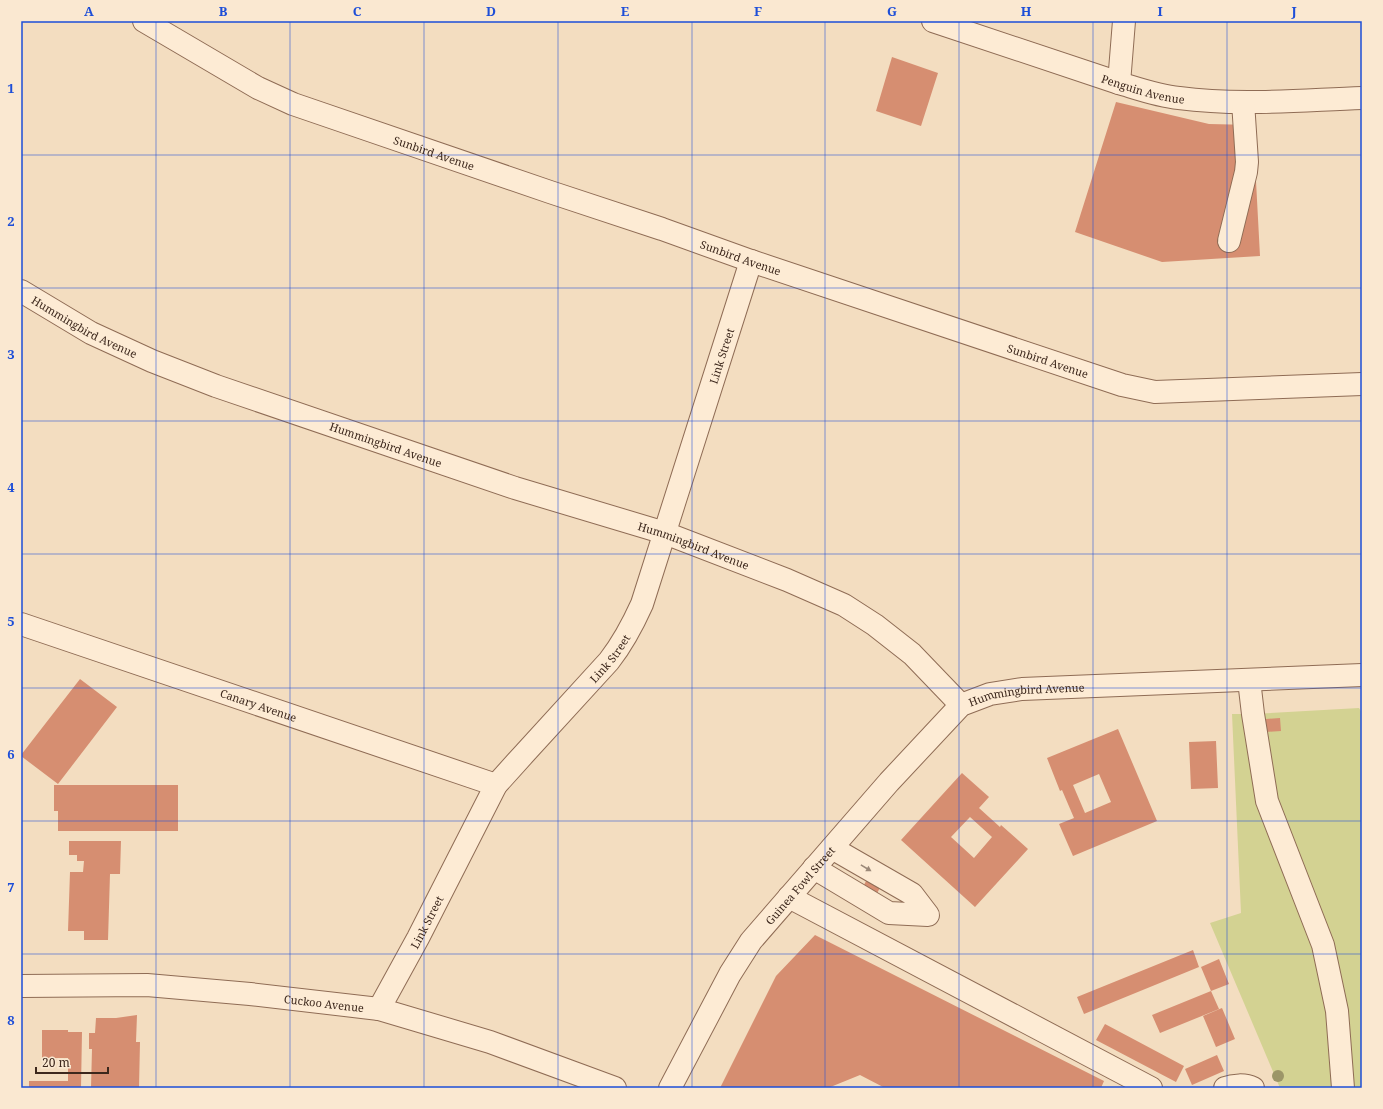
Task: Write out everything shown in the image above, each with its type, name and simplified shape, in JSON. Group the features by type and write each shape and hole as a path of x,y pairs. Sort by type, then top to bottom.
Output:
{"street":[{"name":"Sunbird Avenue","path":"144,21 258,88 293,104 752,261 1067,367 1122,384 1155,392 1362,384"},
{"name":"Penguin Avenue","path":"933,21 1119,84 1177,98 1243,102 1362,98"},
{"path":"1119,84 1124,21"},
{"path":"1229,241 1247,162 1243,102"},
{"name":"Link Street","path":"379,1009 418,938 496,785 610,661 634,623 642,604 752,261"},
{"name":"Hummingbird Avenue","path":"21,291 91,333 152,361 216,386 515,488 665,533 787,580 844,605 875,625 912,654 961,705 990,694 1022,689 1362,675"},
{"name":"Canary Avenue","path":"21,624 496,785"},
{"path":"1249,680 1252,714 1267,801 1323,945 1337,1011 1343,1088"},
{"name":"Guinea Fowl Street","path":"670,1088 730,974 751,941 889,782 961,705"},
{"path":"814,868 890,913 928,915 912,894 832,848"},
{"path":"789,897 1150,1088"},
{"name":"Cuckoo Avenue","path":"21,986 147,985 250,994 379,1009 490,1042 615,1088"},
{"path":"1225,1088 1230,1086 1249,1086 1253,1088"}],"shaded area":[{"path":"1359,708 1362,713 1362,1088 1280,1088 1210,923 1241,913 1232,714"}],"building":[{"path":"892,57 938,73 921,126 876,111"},
{"path":"1116,102 1209,124 1253,125 1260,256 1162,262 1075,232"},
{"path":"80,679 117,707 58,784 21,755"},
{"path":"1280,718 1281,731 1266,732 1266,719"},
{"path":"1118,729 1157,821 1073,856 1059,824 1074,818 1062,790 1060,791 1047,758","holes":["1099,774 1111,802 1085,813 1073,785"]},
{"path":"1216,741 1218,788 1191,789 1189,742"},
{"path":"962,773 989,797 979,808 1028,849 975,907 901,840","holes":["970,817 992,837 974,858 951,837"]},
{"path":"54,785 178,785 178,831 58,831 58,811 54,811"},
{"path":"69,841 121,841 120,874 110,874 108,940 84,940 84,931 68,931 70,872 83,872 84,861 77,861 77,855 69,855"},
{"path":"867,879 881,886 876,895 862,889"},
{"path":"815,935 1104,1081 1101,1088 885,1088 860,1075 828,1088 720,1088 776,976"},
{"path":"1193,950 1199,967 1084,1014 1077,997"},
{"path":"1219,959 1229,984 1211,991 1201,967"},
{"path":"1211,991 1219,1009 1160,1033 1152,1015"},
{"path":"1222,1008 1235,1039 1216,1047 1203,1016"},
{"path":"137,1015 136,1042 140,1042 139,1088 91,1088 92,1049 89,1049 89,1033 95,1033 96,1018 116,1018"},
{"path":"1105,1024 1184,1066 1176,1082 1096,1040"},
{"path":"42,1030 68,1030 68,1032 82,1032 81,1088 29,1088 29,1081 68,1081 68,1058 42,1058"},
{"path":"1217,1055 1224,1071 1192,1085 1185,1069"}]}
